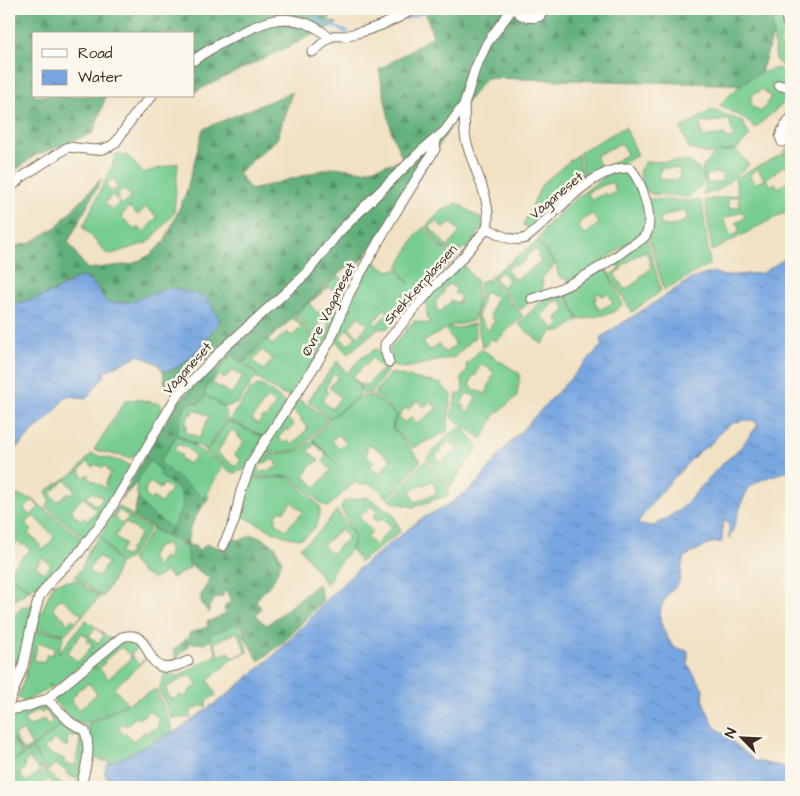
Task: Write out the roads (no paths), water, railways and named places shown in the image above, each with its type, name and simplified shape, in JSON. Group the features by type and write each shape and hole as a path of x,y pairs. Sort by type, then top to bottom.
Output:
{"street":[{"path":"312,52 329,38 348,36 394,21 414,9"},
{"name":"Våganeset","path":"512,9 486,43 475,69 464,105 465,134 486,202 487,228 502,236 520,240 532,234 582,187 605,173 623,167 630,168 639,181 649,224 645,236 619,255 576,282 532,299"},
{"path":"518,9 525,16 531,17 539,16 543,9"},
{"path":"786,9 787,22"},
{"path":"195,59 221,43 275,20 289,20 310,25 329,38"},
{"path":"779,85 791,89"},
{"path":"9,189 22,177 68,147 95,150 111,146 150,98"},
{"name":"Våganeset","path":"9,703 23,666 31,627 40,597 56,575 78,554 110,512 176,397 224,348 306,274 338,232 421,151 436,140 464,105"},
{"path":"791,118 780,137 782,142 791,136"},
{"name":"Øvre Våganeset","path":"223,546 234,522 241,491 251,463 330,341 349,294 389,223 435,149 436,140"},
{"name":"Snekkerplassen","path":"389,362 385,344 433,287 463,257 487,228"},
{"path":"9,710 26,707 47,699 122,637 131,634 141,638 154,662 164,668 175,668 188,661"},
{"path":"47,699 70,722 86,731 89,742 88,759 80,787"}],"water":[{"path":"791,251 791,275 786,282 786,286 791,291 791,470 762,480 748,490 742,501 729,539 729,522 723,522 722,542 710,543 684,557 679,581 664,601 660,620 673,647 688,651 688,665 704,690 703,701 714,726 755,761 791,768 791,787 114,787 104,774 107,765 176,731 224,697 271,658 358,569 421,519 451,503 480,480 505,448 602,345 601,337 691,279 713,272 723,276 762,273 786,258","holes":["752,420 757,423 757,426 741,447 720,466 681,509 654,526 638,525 647,510 665,488 723,430 741,421"]},
{"path":"81,277 94,284 109,303 129,302 168,288 203,296 210,303 220,320 196,352 180,366 172,370 163,371 158,364 139,355 104,372 105,375 87,398 66,396 55,411 9,455 9,305 49,294"}],"waterway":[{"path":"307,9 320,21 347,32"},
{"path":"406,18 434,9"}]}
